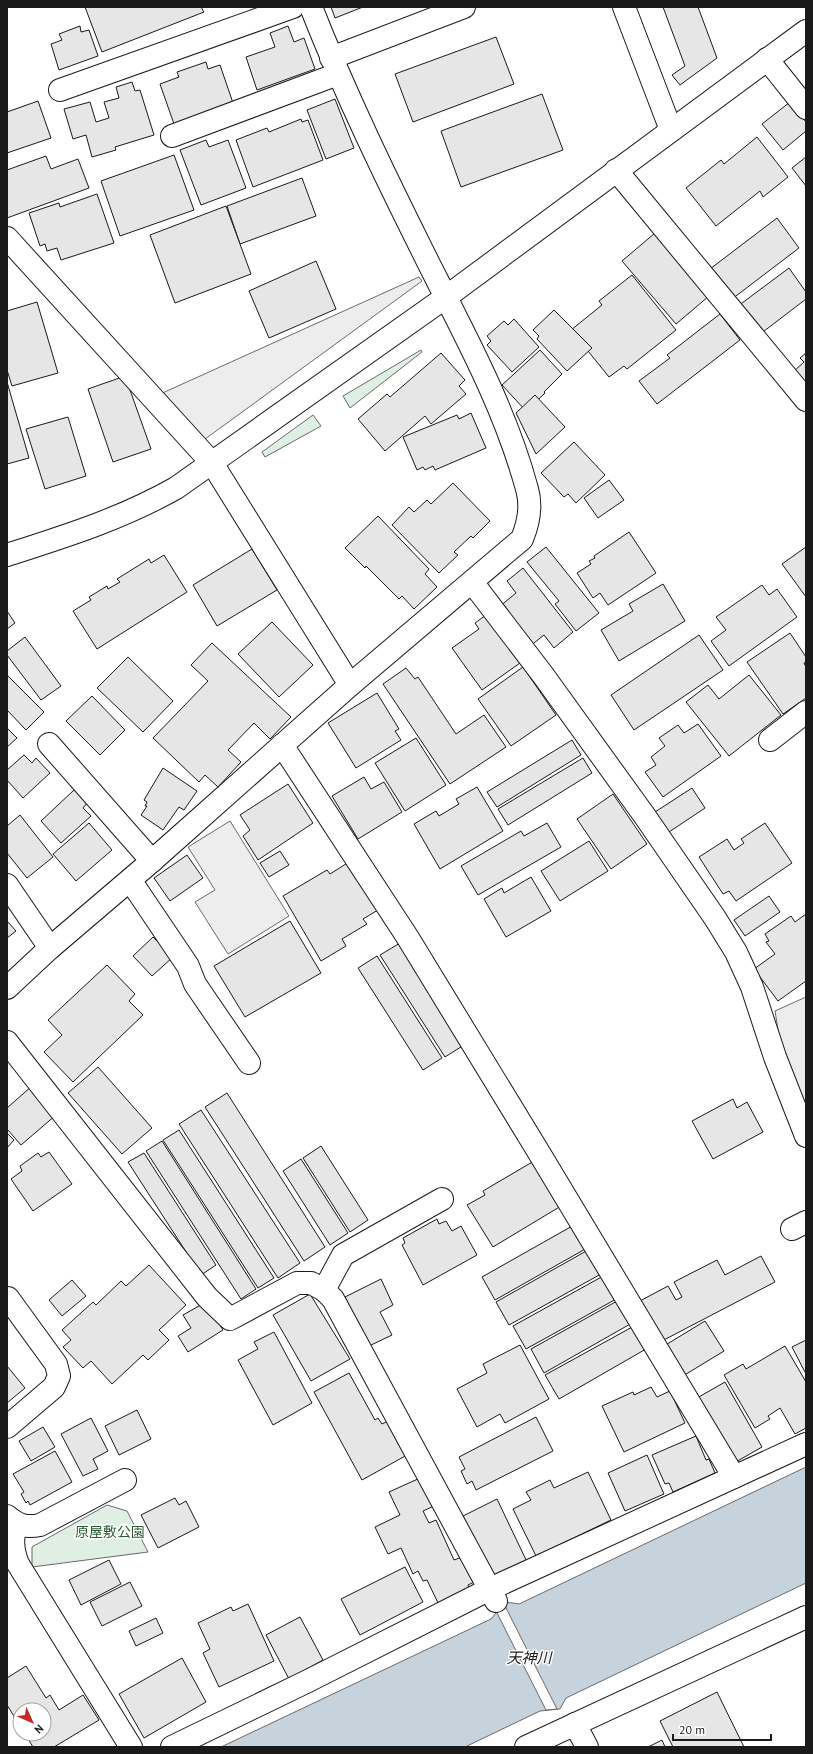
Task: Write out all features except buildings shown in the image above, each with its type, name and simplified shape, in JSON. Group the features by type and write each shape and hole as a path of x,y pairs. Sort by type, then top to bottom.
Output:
{"street":[{"path":"60,90 293,7"},
{"path":"7,988 50,948 152,861 282,745 522,539 529,523 530,508 528,490 508,432 472,349 334,66 311,7"},
{"path":"172,136 334,66 464,7"},
{"path":"624,7 671,130"},
{"path":"7,555 88,529 148,504 176,488 446,297 806,31"},
{"path":"767,59 806,108"},
{"path":"616,170 806,400"},
{"path":"7,238 212,463 350,686"},
{"path":"472,582 543,675 649,821 715,918 736,952 752,987 775,1057 806,1136"},
{"path":"770,740 806,712"},
{"path":"49,744 152,861"},
{"path":"282,745 408,938 734,1477"},
{"path":"130,880 188,966 195,984 249,1063"},
{"path":"7,884 50,948"},
{"path":"7,1042 207,1297 230,1319 297,1283 311,1283 324,1290 333,1299 493,1595"},
{"path":"324,1290 343,1255 442,1199"},
{"path":"7,1427 54,1387 59,1376 56,1364 8,1298"},
{"path":"172,1747 308,1681 493,1595 734,1477 806,1444"},
{"path":"125,1480 40,1525 28,1527 12,1520 12,1539 13,1552 18,1564 131,1747"},
{"path":"526,1747 565,1724 806,1617"},
{"path":"565,1724 587,1747"}],"green space":[{"path":"421,350 422,352 350,408 343,396"},
{"path":"313,415 321,426 265,457 262,452"},
{"name":"原屋敷公園","path":"107,1505 127,1511 148,1552 32,1567 32,1547"}],"shaded area":[{"path":"419,277 422,281 201,442 158,395"},
{"path":"230,821 289,916 228,954 195,902 215,890 188,847"},
{"path":"806,997 806,1105 803,1106 784,1066 775,1011"}],"water":[{"name":"天神川","path":"806,1467 806,1583 566,1698 560,1709 540,1711 465,1747 221,1747 491,1619 505,1602 519,1604"}],"pier":[{"path":"505,1602 505,1606 557,1709 546,1710 497,1613"}]}
